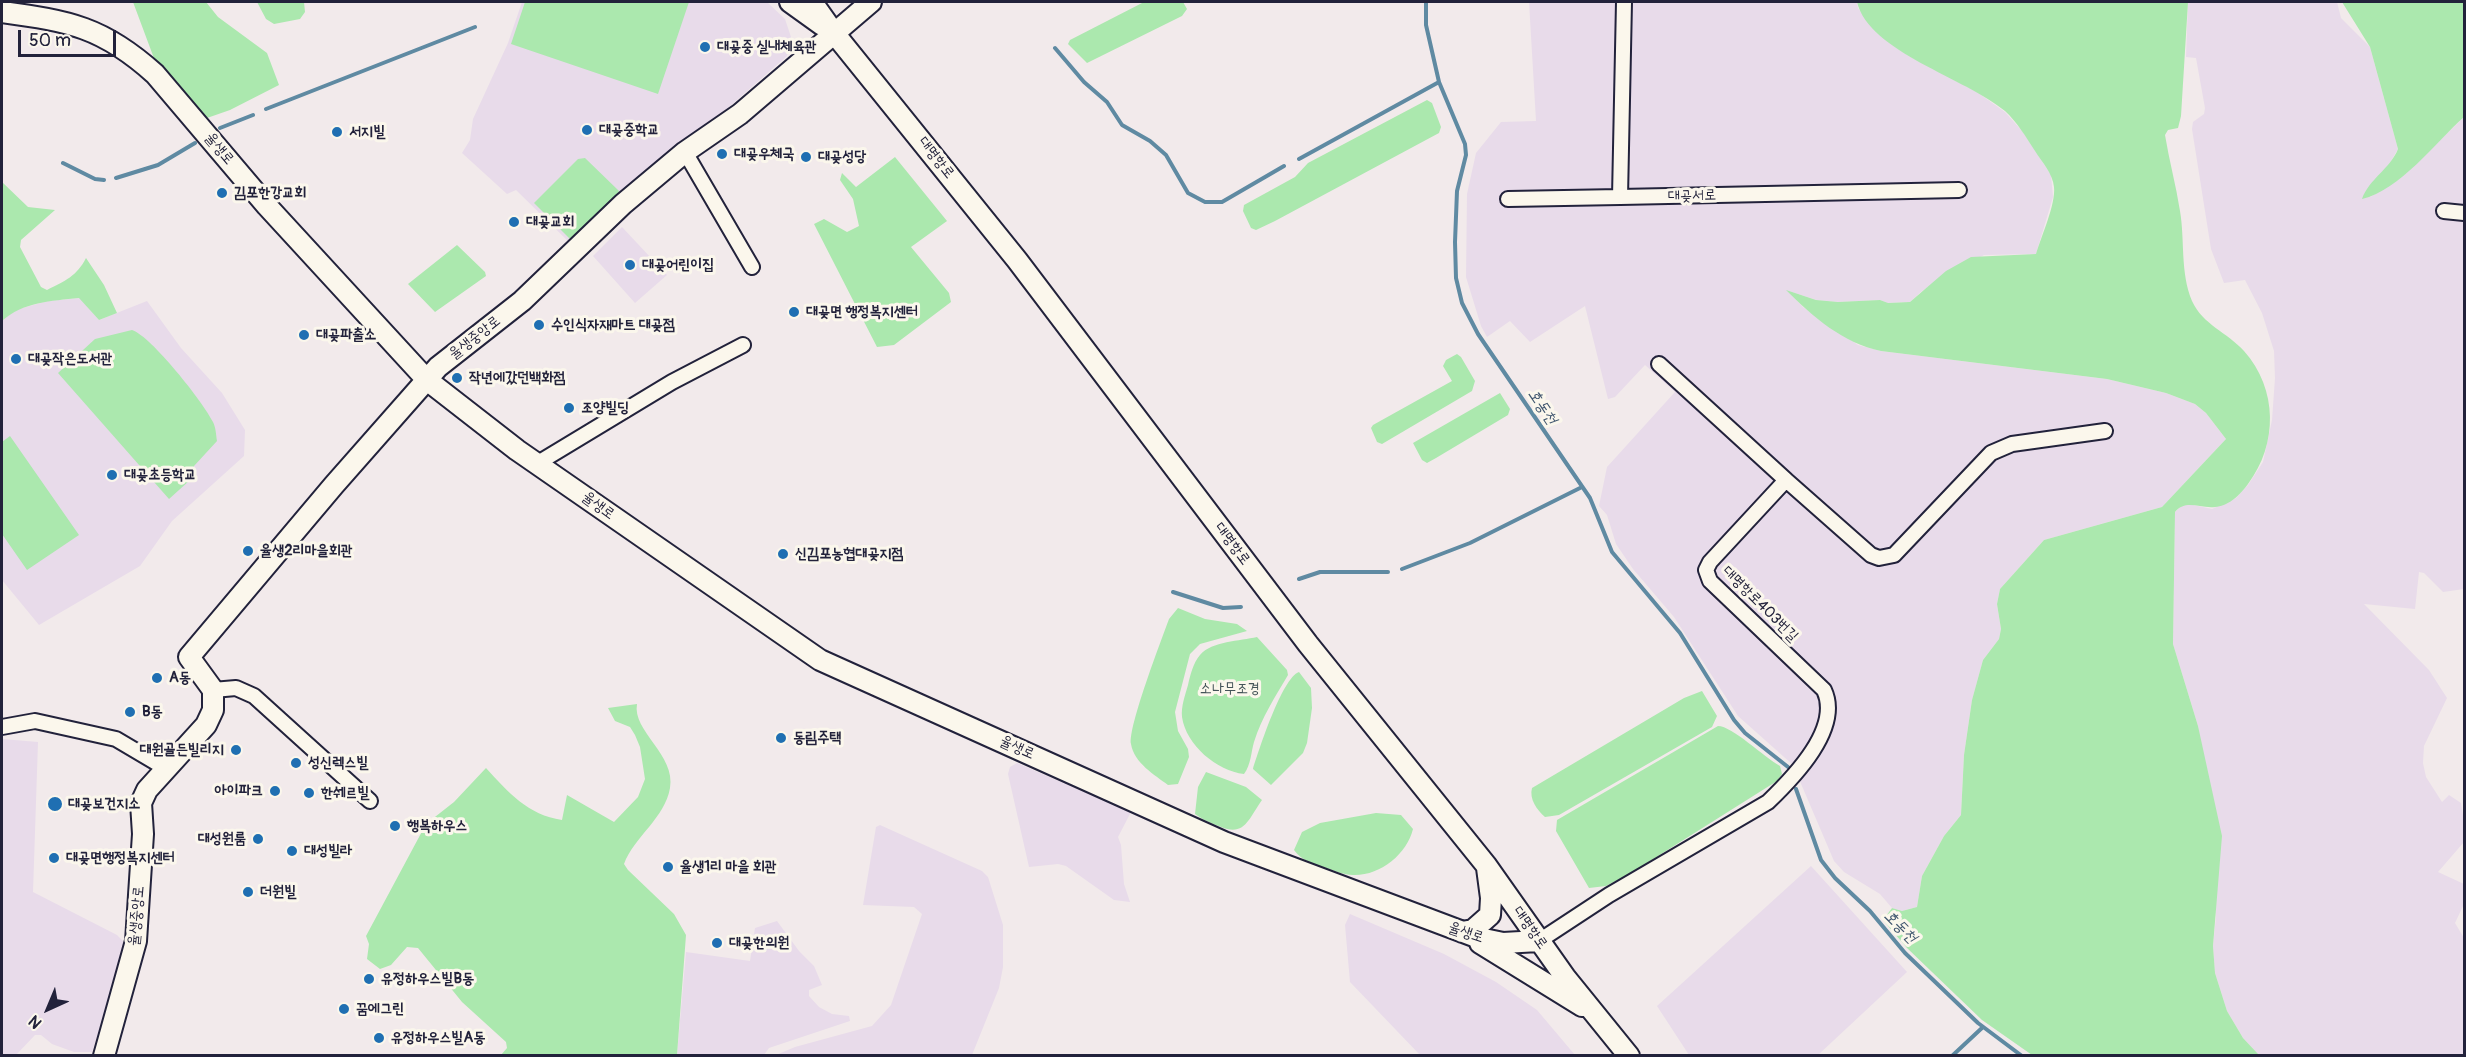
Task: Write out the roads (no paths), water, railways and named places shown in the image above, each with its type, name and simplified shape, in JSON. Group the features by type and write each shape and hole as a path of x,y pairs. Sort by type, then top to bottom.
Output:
{"street":[{"name":"대명항로","path":"790,2 834,33"},
{"name":"대명항로","path":"812,2 834,33 1017,260 1308,644 1486,865 1539,941 1629,1056"},
{"path":"834,33 871,2"},
{"path":"1620,197 1624,2"},
{"name":"율생로","path":"2,12 53,19 86,27 113,40 136,56 155,74 267,206 428,380 538,464 820,660 1224,842 1462,932 1503,943 1539,941"},
{"name":"율생중앙로","path":"104,1056 136,941 143,834 141,803 147,789 206,725 213,710 213,690 189,657 334,485 438,367 528,296 623,204 685,152 740,114 834,33"},
{"path":"685,152 752,267"},
{"name":"대곶서로","path":"1508,199 1959,190"},
{"path":"2444,211 2464,213"},
{"path":"538,464 672,382 743,345"},
{"path":"1659,364 1871,555 1887,558 1894,555 1991,453 2012,444 2105,431"},
{"name":"대명항로403번길","path":"1539,941 1609,895 1768,802 1788,783 1813,750 1830,712 1829,701 1824,690 1710,581 1706,570 1710,562 1786,480"},
{"path":"213,690 236,688 254,696 370,801"},
{"path":"2,727 35,721 116,739 165,768"},
{"path":"1462,932 1473,930 1490,915 1491,898 1486,865"},
{"path":"1462,932 1598,1017"}],"waterway":[{"name":"호동천","path":"1426,2 1426,25 1439,82 1465,144 1466,155 1457,191 1455,242 1456,278 1462,303 1478,334 1590,498 1612,552 1680,633 1734,720 1745,733 1788,767"},
{"path":"266,109 475,27"},
{"path":"1055,48 1084,82 1107,102 1122,125 1150,141 1166,155 1188,193 1205,202 1222,202 1284,166"},
{"path":"1299,159 1439,82"},
{"path":"220,128 253,115"},
{"path":"116,178 158,165 195,143"},
{"path":"63,163 95,179 104,180"},
{"path":"1402,569 1470,543 1582,487"},
{"path":"1299,579 1320,572 1388,572"},
{"path":"1173,592 1223,608 1241,607"},
{"name":"호동천","path":"1796,789 1821,860 1835,878 1870,911 1905,953 1978,1023 2022,1056"},
{"path":"1952,1056 1983,1027"}],"place":[{"name":"대곶중 실내체육관","path":"705,47"},
{"name":"대곶중학교","path":"587,130"},
{"name":"서지빌","path":"337,132"},
{"name":"대곶우체국","path":"722,154"},
{"name":"대곶성당","path":"806,157"},
{"name":"김포한강교회","path":"222,193"},
{"name":"대곶교회","path":"514,222"},
{"name":"대곶어린이집","path":"630,265"},
{"name":"대곶면 행정복지센터","path":"794,312"},
{"name":"수인식자재마트 대곶점","path":"539,325"},
{"name":"대곶파출소","path":"304,335"},
{"name":"대곶작은도서관","path":"16,359"},
{"name":"작년에갔던백화점","path":"457,378"},
{"name":"조양빌딩","path":"569,408"},
{"name":"대곶초등학교","path":"112,475"},
{"name":"율생2리마을회관","path":"248,551"},
{"name":"신김포농협대곶지점","path":"783,554"},
{"name":"A동","path":"157,678"},
{"name":"B동","path":"130,712"},
{"name":"동림주택","path":"781,738"},
{"name":"대원골든빌리지","path":"236,750"},
{"name":"성신렉스빌","path":"296,763"},
{"name":"아이파크","path":"275,791"},
{"name":"한쉐르빌","path":"309,793"},
{"name":"대곶보건지소","path":"55,804"},
{"name":"행복하우스","path":"395,826"},
{"name":"대성원룸","path":"258,839"},
{"name":"대성빌라","path":"292,851"},
{"name":"대곶면행정복지센터","path":"54,858"},
{"name":"율생1리 마을 회관","path":"668,867"},
{"name":"더원빌","path":"248,892"},
{"name":"대곶한의원","path":"717,943"},
{"name":"유정하우스빌B동","path":"369,979"},
{"name":"꿈에그린","path":"344,1009"},
{"name":"유정하우스빌A동","path":"379,1038"}],"park label":[{"name":"소나무조경","path":"1230,689"}]}
